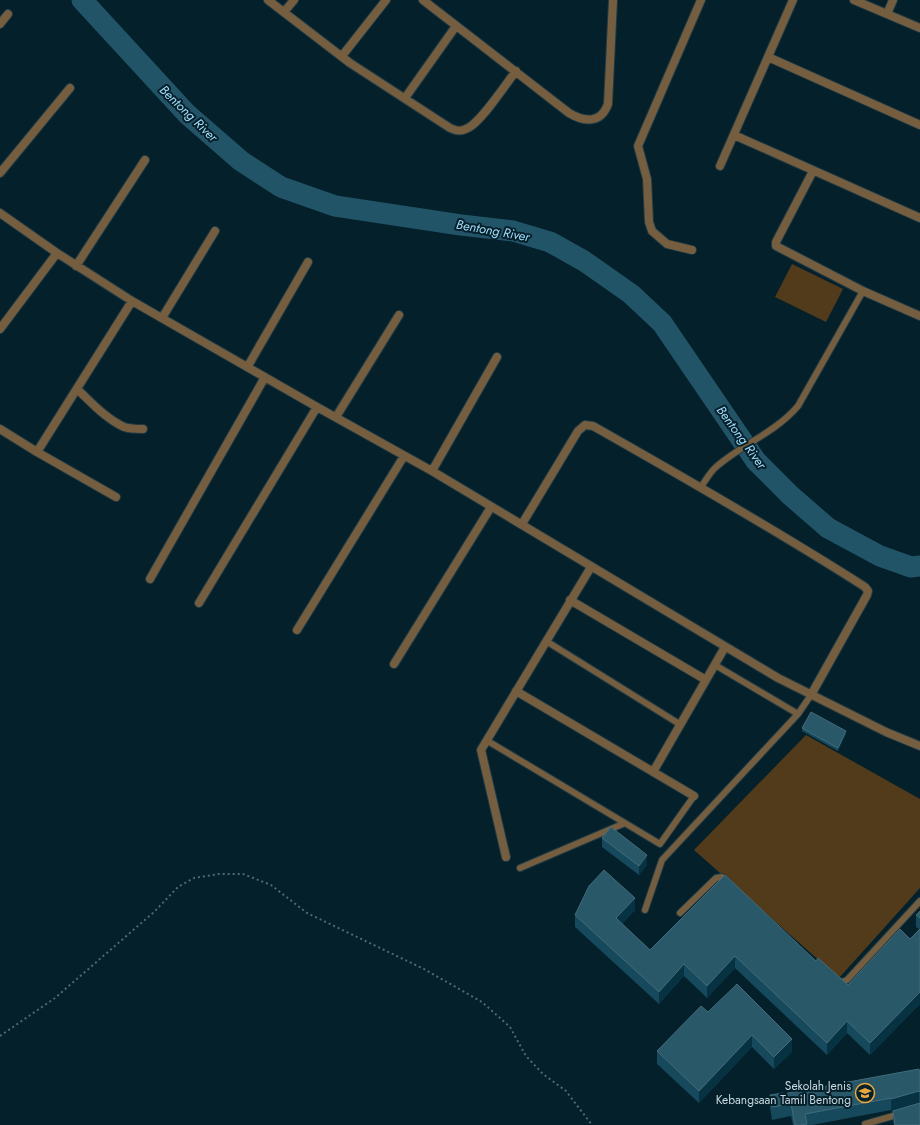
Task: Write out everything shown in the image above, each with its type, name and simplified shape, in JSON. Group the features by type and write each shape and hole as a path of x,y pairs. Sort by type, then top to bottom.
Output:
{"street":[{"path":"268,0 342,56 456,131 467,129 479,120 516,71"},
{"path":"284,12 294,0"},
{"path":"342,56 386,0"},
{"path":"423,0 569,113 586,120 598,118 606,110 608,104 613,0"},
{"path":"692,250 667,244 652,232 649,222 647,179 638,146 701,0"},
{"path":"720,166 793,0"},
{"path":"854,0 920,28"},
{"path":"887,14 893,0"},
{"path":"0,24 8,14"},
{"path":"405,98 456,26"},
{"path":"768,57 920,125"},
{"path":"0,173 70,88"},
{"path":"734,135 920,218"},
{"path":"76,266 145,160"},
{"path":"814,171 776,242 776,245 863,291 920,316"},
{"path":"0,213 57,254 162,318 432,471 725,647 811,695 886,732 920,746"},
{"path":"162,318 215,231"},
{"path":"0,329 57,254"},
{"path":"248,366 308,262"},
{"path":"38,452 132,300"},
{"path":"336,417 399,315"},
{"path":"432,471 497,357"},
{"path":"150,579 265,377"},
{"path":"77,389 99,410 125,428 143,429"},
{"path":"199,603 317,407"},
{"path":"522,524 578,431 585,425 593,426 801,546 865,587 868,591 811,695"},
{"path":"0,429 116,496"},
{"path":"297,630 404,456"},
{"path":"394,664 491,507"},
{"path":"506,857 481,750 590,567"},
{"path":"570,600 706,680"},
{"path":"653,772 725,647"},
{"path":"516,692 694,796"}],"lane":[{"path":"701,487 712,472 728,458 766,434 789,416 798,406 863,291"},
{"path":"546,641 681,725"},
{"path":"715,665 798,714"},
{"path":"645,910 662,860 798,714 811,695"},
{"path":"486,740 660,844 694,796"},
{"path":"520,868 625,823"},
{"path":"680,913 716,878 722,877 734,888"},
{"path":"833,977 838,982 847,980 920,901"},
{"path":"865,1124 907,1112"}],"path":[{"path":"0,1036 55,998 154,912 178,887 194,878 219,874 243,874 271,885 307,913 424,970 482,1002 510,1027 526,1056 543,1074 566,1091 592,1125"}],"shaded area":[{"path":"792,264 843,289 826,322 775,297"},
{"path":"806,735 920,799 920,888 839,978 694,850"}],"building":[{"path":"811,712 846,731 838,748 802,728"},
{"path":"611,827 647,855 639,866 602,838"},
{"path":"604,870 635,898 616,918 650,950 725,875 816,961 818,958 848,985 900,929 910,939 920,929 920,992 870,1043 847,1021 827,1043 735,956 707,986 684,964 659,992 575,915 589,886"},
{"path":"920,911 920,918 916,915"},
{"path":"737,984 792,1039 774,1057 752,1035 699,1091 657,1051 701,1006 708,1012"},
{"path":"919,1069 920,1092 919,1091 891,1099 805,1114 807,1124 795,1125 791,1104 772,1107 770,1095 783,1094"},
{"path":"920,1103 920,1125 895,1125 893,1111"}],"waterway":[{"name":"Bentong River","path":"82,0 187,114 241,161 281,187 335,206 461,225 513,231 550,242 584,261 631,294 662,323 756,461 790,495 828,528 880,556 911,567 920,566"}],"place":[{"name":"Sekolah Jenis Kebangsaan Tamil Bentong","path":"865,1093"}]}
